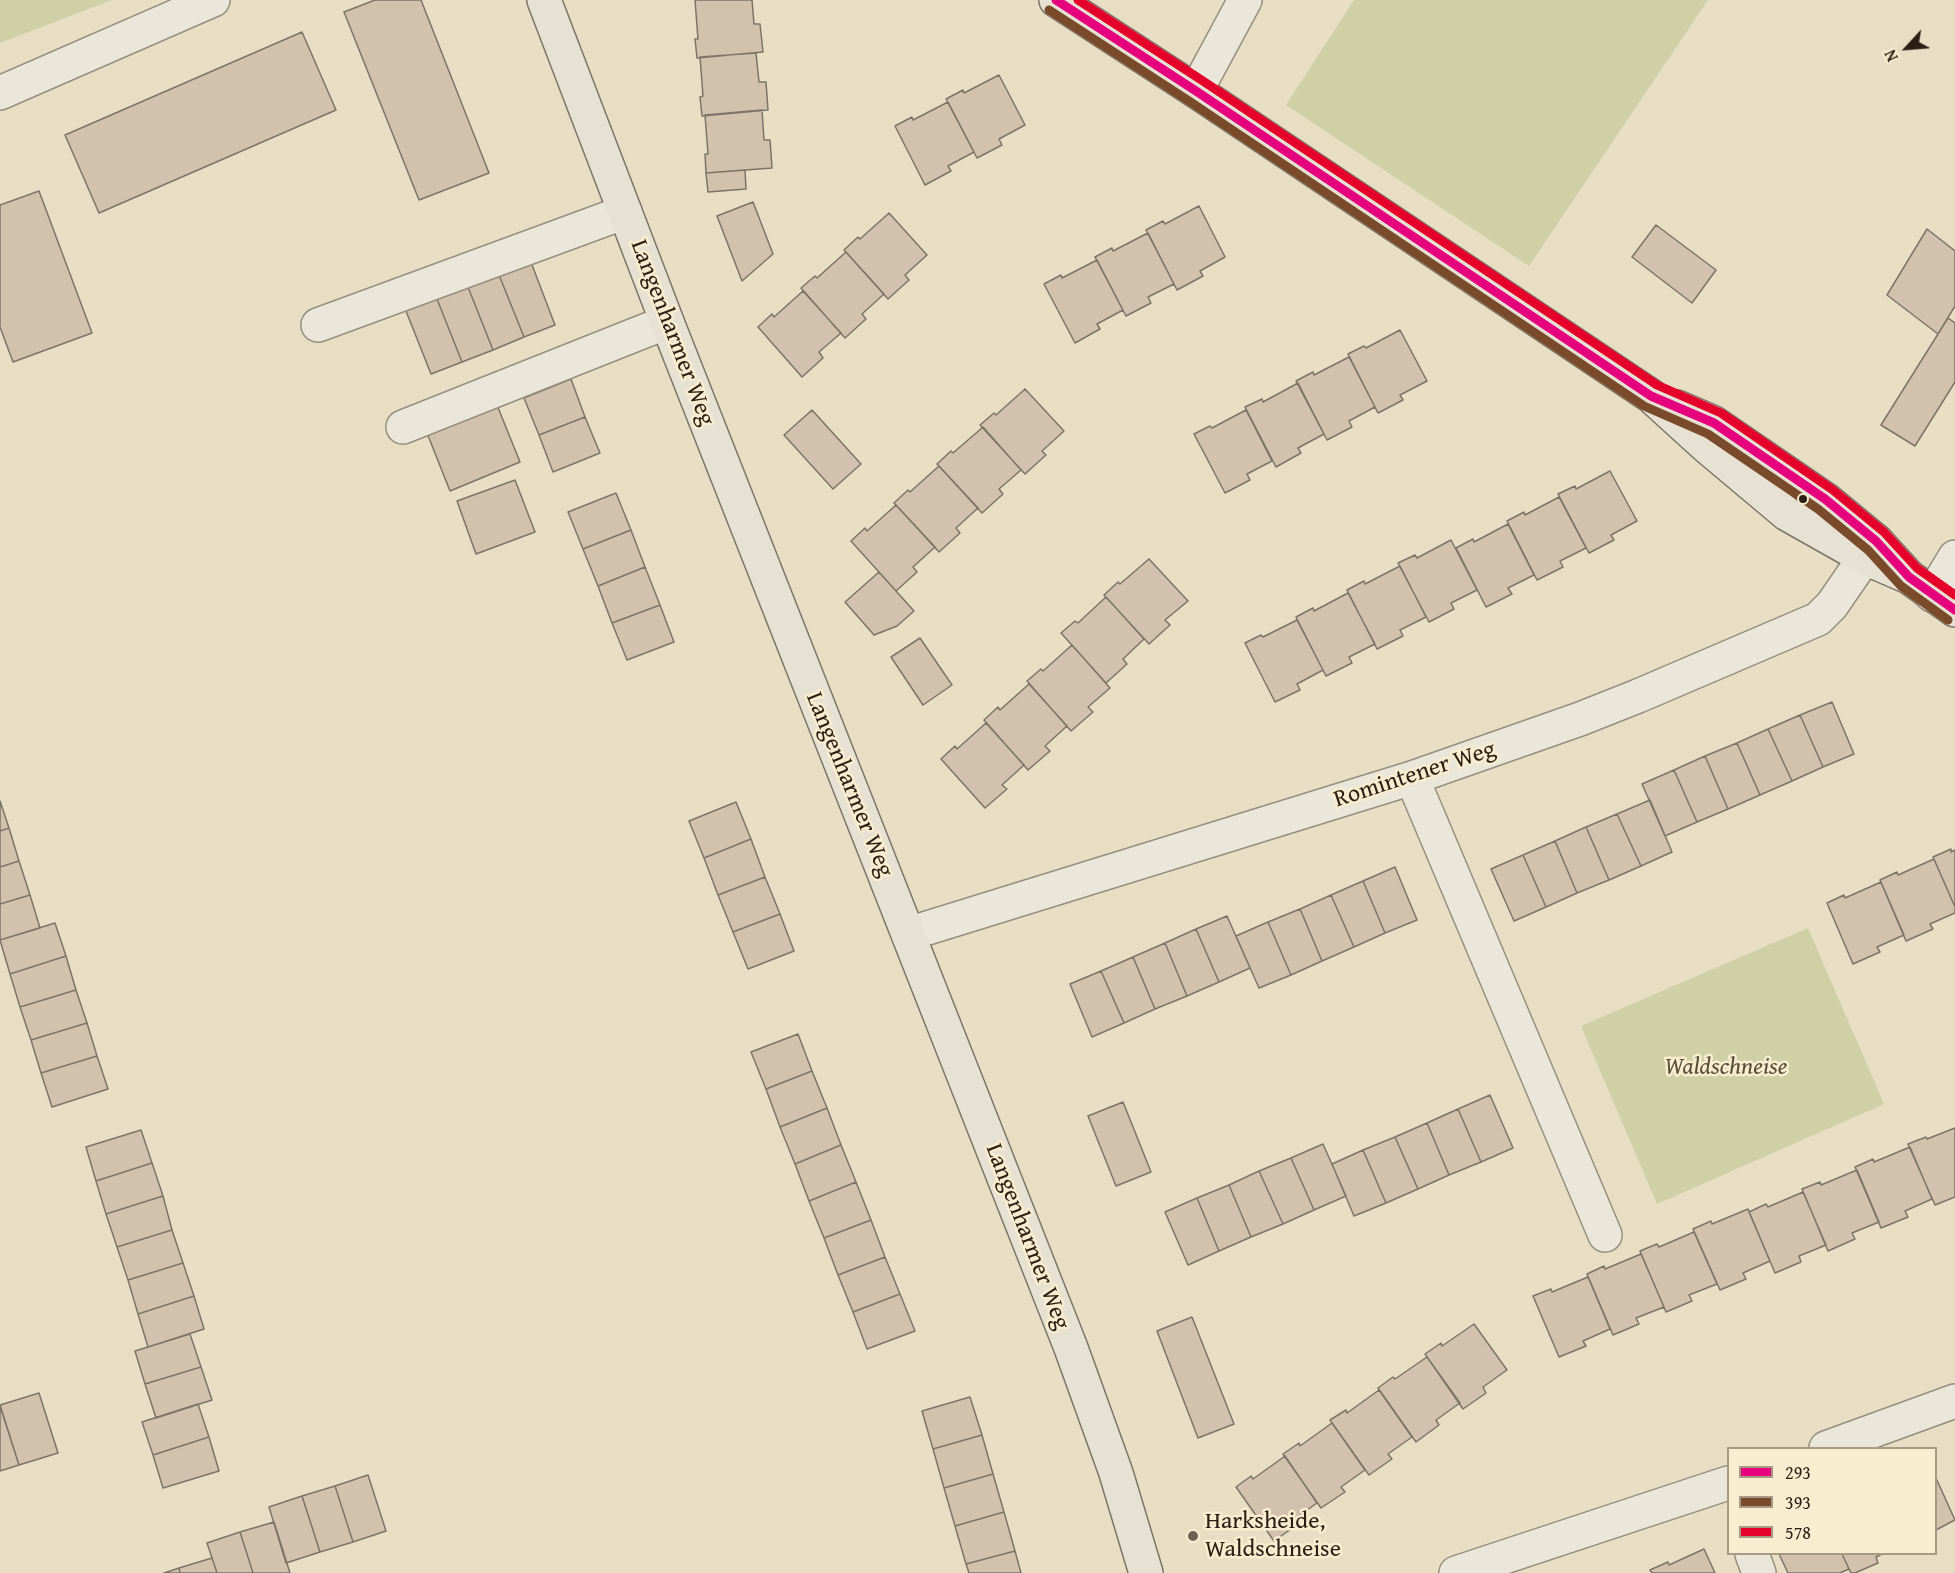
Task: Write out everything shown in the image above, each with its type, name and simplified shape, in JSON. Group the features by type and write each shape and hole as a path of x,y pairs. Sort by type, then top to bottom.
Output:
{"main road":[{"name":"Langenharmer Weg","path":"544,0 667,322 1083,1379 1116,1473 1146,1573"},
{"path":"1056,0 1196,91 1651,396 1714,423 1825,499 1871,549 1932,594"}],"street":[{"path":"0,93 213,0"},
{"path":"1196,91 1245,0"},
{"path":"318,325 625,212"},
{"path":"404,427 667,322"},
{"name":"Romintener Weg","path":"908,933 1412,778 1580,719 1818,619 1832,605 1871,549"},
{"path":"1932,594 1955,557"},
{"path":"1412,778 1605,1236"},
{"path":"1832,1447 1954,1404"},
{"path":"1456,1573 1727,1483"},
{"path":"1752,1555 1759,1573"}],"green space":[{"path":"0,0 112,0 0,43"},
{"path":"1354,0 1708,0 1529,266 1286,105"},
{"name":"Waldschneise","path":"1808,928 1884,1104 1657,1204 1581,1026"}],"building":[{"path":"375,0 421,0 489,173 419,200 344,12"},
{"path":"695,0 752,0 754,24 760,24 763,52 697,58"},
{"path":"302,32 336,110 99,213 65,135"},
{"path":"756,53 759,82 766,82 768,110 702,116 700,57"},
{"path":"999,75 1025,125 999,139 1002,145 977,158 946,99 963,90 964,93"},
{"path":"948,102 974,152 948,166 951,171 925,185 895,126 912,117 913,120"},
{"path":"762,110 764,140 770,140 772,168 706,173 705,154 708,154 705,115"},
{"path":"745,170 746,189 708,192 706,173"},
{"path":"39,191 92,333 13,362 0,327 0,205"},
{"path":"753,202 773,254 742,281 717,216"},
{"path":"1199,206 1225,257 1200,271 1203,276 1177,290 1146,230 1163,221 1165,224"},
{"path":"889,213 927,255 905,275 909,280 888,299 844,250"},
{"path":"1656,225 1716,270 1692,303 1632,257"},
{"path":"1927,229 1955,251 1955,306 1938,334 1887,295"},
{"path":"1148,233 1174,284 1148,297 1151,303 1126,316 1095,257 1112,248 1113,251"},
{"path":"846,252 884,294 862,314 866,319 845,338 801,288 815,276 817,278"},
{"path":"529,257 555,325 524,337 497,270"},
{"path":"1097,260 1123,310 1097,324 1100,329 1075,343 1044,284 1061,275 1062,278"},
{"path":"497,270 524,337 493,350 466,282"},
{"path":"466,282 493,350 462,362 435,294"},
{"path":"803,291 841,333 819,352 823,358 802,377 758,327 772,314 774,317"},
{"path":"435,294 462,362 431,374 404,306"},
{"path":"1948,318 1955,323 1955,382 1915,446 1881,425"},
{"path":"1400,330 1427,381 1400,395 1403,400 1378,413 1348,354 1364,346 1366,348"},
{"path":"1349,357 1375,407 1349,421 1352,427 1327,440 1296,381 1313,372 1314,375"},
{"path":"571,379 585,417 539,435 524,398"},
{"path":"1298,383 1324,434 1298,448 1301,453 1276,467 1245,407 1262,399 1263,402"},
{"path":"1025,389 1064,431 1042,451 1046,455 1025,474 980,425 994,413 996,415"},
{"path":"497,405 520,462 450,491 427,433"},
{"path":"812,410 861,464 833,489 784,435"},
{"path":"1246,410 1272,461 1247,474 1250,480 1225,493 1194,434 1210,426 1212,428"},
{"path":"585,417 600,453 553,472 539,435"},
{"path":"983,427 1021,470 999,489 1003,494 982,513 937,464"},
{"path":"939,466 978,508 956,528 960,533 939,552 894,503"},
{"path":"1610,471 1637,521 1611,535 1614,540 1589,553 1558,494 1575,486 1576,489"},
{"path":"515,480 535,532 476,554 457,501"},
{"path":"616,493 631,530 583,549 568,512"},
{"path":"1559,497 1586,548 1560,561 1563,567 1537,580 1507,521 1524,512 1525,515"},
{"path":"896,505 935,547 913,567 917,572 896,591 851,541 865,528 867,531"},
{"path":"1508,524 1534,575 1508,588 1512,594 1486,607 1456,548 1473,539 1474,542"},
{"path":"631,530 645,567 598,586 583,549"},
{"path":"1451,540 1477,590 1451,603 1454,609 1429,622 1398,563 1415,555 1417,558"},
{"path":"1149,559 1188,601 1165,620 1170,625 1149,644 1104,595"},
{"path":"1400,566 1426,617 1400,630 1403,636 1377,649 1347,590 1364,581 1365,584"},
{"path":"645,567 660,605 612,623 598,586"},
{"path":"879,572 914,611 897,626 874,635 845,602"},
{"path":"1348,593 1375,644 1349,657 1352,663 1326,676 1296,617 1313,608 1314,611"},
{"path":"1106,597 1144,639 1123,659 1127,664 1106,683 1061,633 1075,621 1078,623"},
{"path":"660,605 674,642 627,660 612,623"},
{"path":"1297,620 1323,670 1297,684 1300,690 1275,702 1245,643"},
{"path":"920,638 952,685 923,705 891,657"},
{"path":"1072,645 1110,688 1088,707 1093,712 1071,731 1027,681 1041,669 1043,671"},
{"path":"1029,684 1067,726 1045,746 1050,751 1028,770 984,720 998,707 1000,710"},
{"path":"1832,702 1854,754 1823,767 1800,715"},
{"path":"1800,715 1823,767 1792,781 1768,729"},
{"path":"986,723 1024,765 1002,785 1007,789 985,808 941,759 955,746 957,749"},
{"path":"1768,729 1792,781 1760,795 1737,743"},
{"path":"1737,743 1760,795 1728,809 1705,756"},
{"path":"1705,756 1728,809 1697,822 1674,770"},
{"path":"1674,770 1697,822 1665,836 1642,784"},
{"path":"1650,800 1672,852 1641,866 1617,814"},
{"path":"0,801 9,828 0,831"},
{"path":"736,802 751,839 704,858 689,821"},
{"path":"1617,814 1641,866 1609,880 1586,827"},
{"path":"1586,827 1609,880 1577,893 1555,841"},
{"path":"9,828 19,861 0,867 0,831"},
{"path":"751,839 765,877 718,895 704,858"},
{"path":"1555,841 1577,893 1546,907 1523,855"},
{"path":"1951,849 1951,852 1955,850 1955,907 1933,857"},
{"path":"1523,855 1546,907 1514,921 1491,869"},
{"path":"1934,859 1955,907 1955,913 1930,924 1933,929 1906,941 1880,880 1897,872 1898,875"},
{"path":"19,861 30,895 0,904 0,867"},
{"path":"1395,867 1417,920 1385,933 1363,881"},
{"path":"765,877 780,914 733,932 718,895"},
{"path":"1363,881 1385,933 1354,947 1331,895"},
{"path":"1881,882 1904,935 1877,947 1880,952 1853,964 1827,903 1844,895 1845,898"},
{"path":"30,895 40,928 0,940 0,904"},
{"path":"1331,895 1354,947 1322,961 1300,909"},
{"path":"1300,909 1322,961 1291,975 1268,922"},
{"path":"780,914 794,951 748,969 733,932"},
{"path":"1227,916 1250,968 1219,982 1196,929"},
{"path":"1268,922 1291,975 1259,988 1236,936"},
{"path":"55,923 66,956 10,974 0,940"},
{"path":"1196,929 1219,982 1187,996 1165,943"},
{"path":"1165,943 1187,996 1155,1009 1133,957"},
{"path":"66,956 76,990 20,1007 10,974"},
{"path":"1133,957 1155,1009 1124,1023 1101,971"},
{"path":"1101,971 1124,1023 1092,1037 1070,984"},
{"path":"76,990 87,1023 31,1040 20,1007"},
{"path":"87,1023 97,1056 41,1073 31,1040"},
{"path":"798,1034 812,1071 766,1089 751,1052"},
{"path":"97,1056 108,1089 52,1107 41,1073"},
{"path":"812,1071 827,1108 780,1127 766,1089"},
{"path":"1490,1095 1513,1148 1481,1162 1458,1109"},
{"path":"1123,1102 1151,1172 1116,1186 1088,1116"},
{"path":"827,1108 841,1145 795,1164 780,1127"},
{"path":"1458,1109 1481,1162 1449,1175 1427,1123"},
{"path":"1427,1123 1449,1175 1418,1189 1395,1137"},
{"path":"1955,1128 1955,1197 1935,1205 1908,1144"},
{"path":"141,1130 152,1163 96,1181 86,1147"},
{"path":"1395,1137 1418,1189 1386,1203 1363,1150"},
{"path":"1323,1144 1346,1196 1314,1210 1291,1158"},
{"path":"841,1145 856,1182 809,1201 795,1164"},
{"path":"1910,1147 1932,1199 1905,1211 1908,1217 1881,1228 1855,1167"},
{"path":"1363,1150 1386,1203 1354,1216 1332,1164"},
{"path":"1291,1158 1314,1210 1283,1224 1259,1171"},
{"path":"152,1163 163,1196 106,1214 96,1181"},
{"path":"1857,1170 1879,1222 1852,1233 1855,1239 1828,1251 1802,1189 1820,1182 1821,1185"},
{"path":"1259,1171 1283,1224 1251,1237 1229,1185"},
{"path":"856,1182 871,1220 824,1238 809,1201"},
{"path":"1229,1185 1251,1237 1219,1251 1197,1198"},
{"path":"1803,1192 1826,1245 1799,1256 1801,1262 1775,1273 1749,1212 1766,1204 1768,1207"},
{"path":"163,1196 172,1230 117,1247 106,1214"},
{"path":"1197,1198 1219,1251 1188,1265 1165,1212"},
{"path":"1748,1209 1770,1261 1743,1273 1746,1279 1720,1290 1693,1229"},
{"path":"871,1220 885,1257 838,1275 824,1238"},
{"path":"172,1230 183,1263 128,1280 117,1247"},
{"path":"1694,1232 1717,1284 1689,1295 1692,1301 1666,1312 1640,1251 1657,1244 1659,1247"},
{"path":"1641,1254 1664,1307 1636,1318 1639,1324 1613,1335 1587,1274"},
{"path":"885,1257 900,1294 853,1312 838,1275"},
{"path":"183,1263 194,1296 138,1314 128,1280"},
{"path":"1588,1277 1610,1329 1583,1341 1586,1346 1559,1357 1533,1296 1551,1289 1552,1292"},
{"path":"900,1294 915,1331 867,1349 853,1312"},
{"path":"194,1296 204,1329 148,1347 138,1314"},
{"path":"1192,1317 1234,1424 1198,1438 1157,1331"},
{"path":"1474,1324 1507,1370 1483,1387 1486,1393 1463,1409 1425,1354 1441,1343 1442,1346"},
{"path":"190,1334 201,1367 145,1384 135,1351"},
{"path":"1427,1357 1460,1403 1436,1420 1439,1425 1416,1442 1378,1388"},
{"path":"201,1367 212,1400 156,1418 145,1384"},
{"path":"1379,1390 1412,1437 1388,1454 1392,1459 1369,1475 1330,1420 1346,1410 1347,1413"},
{"path":"39,1393 58,1453 19,1465 0,1405"},
{"path":"970,1397 982,1435 933,1449 922,1411"},
{"path":"198,1404 209,1437 153,1455 142,1422"},
{"path":"0,1406 19,1465 0,1471"},
{"path":"1332,1423 1365,1470 1341,1487 1345,1492 1321,1508 1283,1454 1299,1443 1300,1446"},
{"path":"982,1435 993,1474 944,1488 933,1449"},
{"path":"209,1437 219,1471 163,1488 153,1455"},
{"path":"1285,1456 1317,1503 1293,1520 1297,1525 1274,1541 1236,1487 1251,1476 1253,1479"},
{"path":"993,1474 1004,1512 955,1526 944,1488"},
{"path":"368,1475 386,1531 353,1542 335,1486"},
{"path":"1937,1480 1955,1520 1937,1529"},
{"path":"335,1486 353,1542 320,1552 302,1496"},
{"path":"302,1496 320,1552 286,1563 269,1507"},
{"path":"1004,1512 1015,1551 966,1564 955,1526"},
{"path":"274,1522 290,1573 253,1573 240,1532"},
{"path":"240,1532 253,1573 217,1573 207,1543"},
{"path":"1704,1549 1715,1573 1652,1573 1650,1570 1668,1562 1669,1565"},
{"path":"1015,1551 1021,1573 969,1573 966,1564"},
{"path":"1779,1555 1842,1555 1849,1569 1840,1573 1788,1573"},
{"path":"1842,1555 1880,1555 1876,1557 1878,1563 1851,1573"},
{"path":"212,1558 217,1573 180,1573 179,1568"},
{"path":"179,1568 180,1573 164,1573"}],"transit line":[{"name":"293","path":"1056,0 1196,91 1651,396 1714,423 1825,499 1876,541 1909,577 1955,610"},
{"name":"578","path":"1078,0 1657,385 1721,413 1833,490 1884,532 1917,568 1955,595"},
{"name":"393","path":"1049,10 1189,101 1644,406 1708,434 1818,509 1868,550 1901,586 1948,620"}],"place":[{"name":"Harksheide, Waldschneise","path":"1193,1536"}]}
